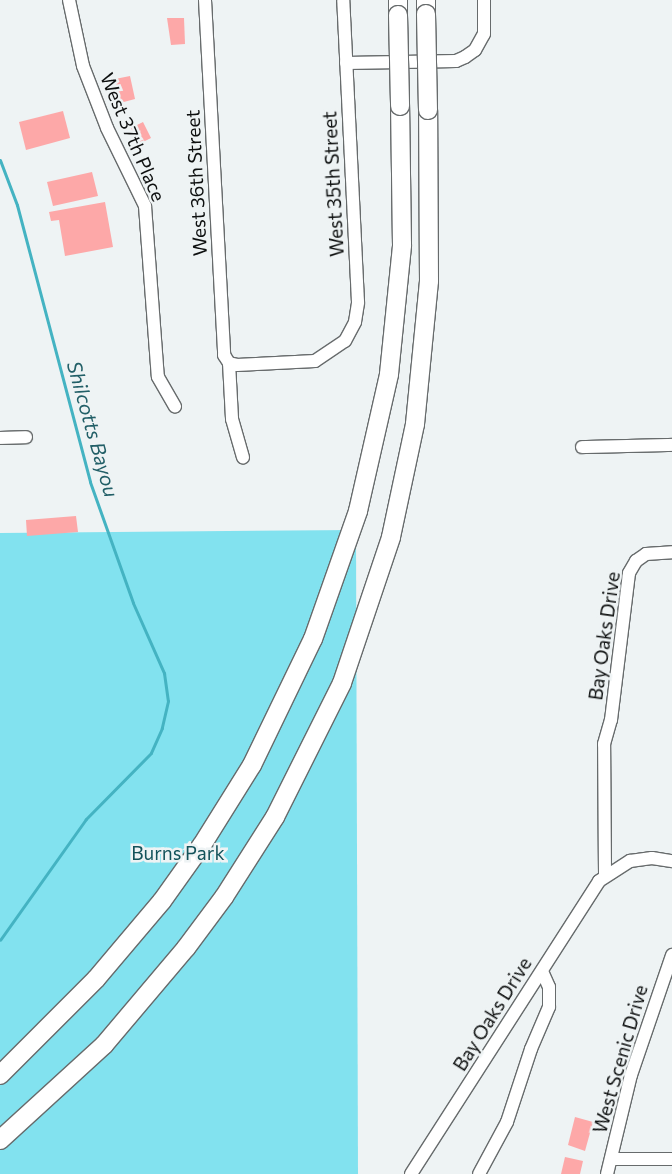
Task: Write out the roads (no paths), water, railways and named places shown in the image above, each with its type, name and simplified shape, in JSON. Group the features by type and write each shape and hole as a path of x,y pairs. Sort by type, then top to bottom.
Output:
{"highway":[{"path":"3,1138 104,1045 160,983 203,926 275,817 342,683 391,537 415,424 429,281 426,7"},
{"path":"0,1075 96,979 162,901 252,765 313,639 358,511 389,374 402,245 398,8"}],"street":[{"name":"West 37th Place","path":"69,0 83,66 108,128 145,206 158,377 175,406"},
{"name":"West 36th Street","path":"205,0 224,355 228,363 232,419 242,457"},
{"name":"West 35th Street","path":"228,363 303,364 327,355 350,334 358,302 343,0"},
{"path":"346,64 456,61 465,58 475,50 484,34 484,0"},
{"path":"0,438 26,437"},
{"path":"582,447 672,445"},
{"name":"Bay Oaks Drive","path":"605,874 604,744 611,720 629,572 636,561 646,554 672,552"},
{"name":"Bay Oaks Drive","path":"411,1174 605,874 622,864 644,858 672,861"},
{"name":"West Scenic Drive","path":"607,1174 634,1066 672,955"},
{"path":"479,1174 508,1122 531,1049 549,1007 549,987 542,971"},
{"path":"611,1159 672,1159"}],"waterway":[{"name":"Shilcotts Bayou","path":"0,160 17,205 90,482 133,603 164,673 168,701 162,728 151,753 86,819 0,940"}],"park label":[{"name":"Burns Park","path":"178,853"}]}
